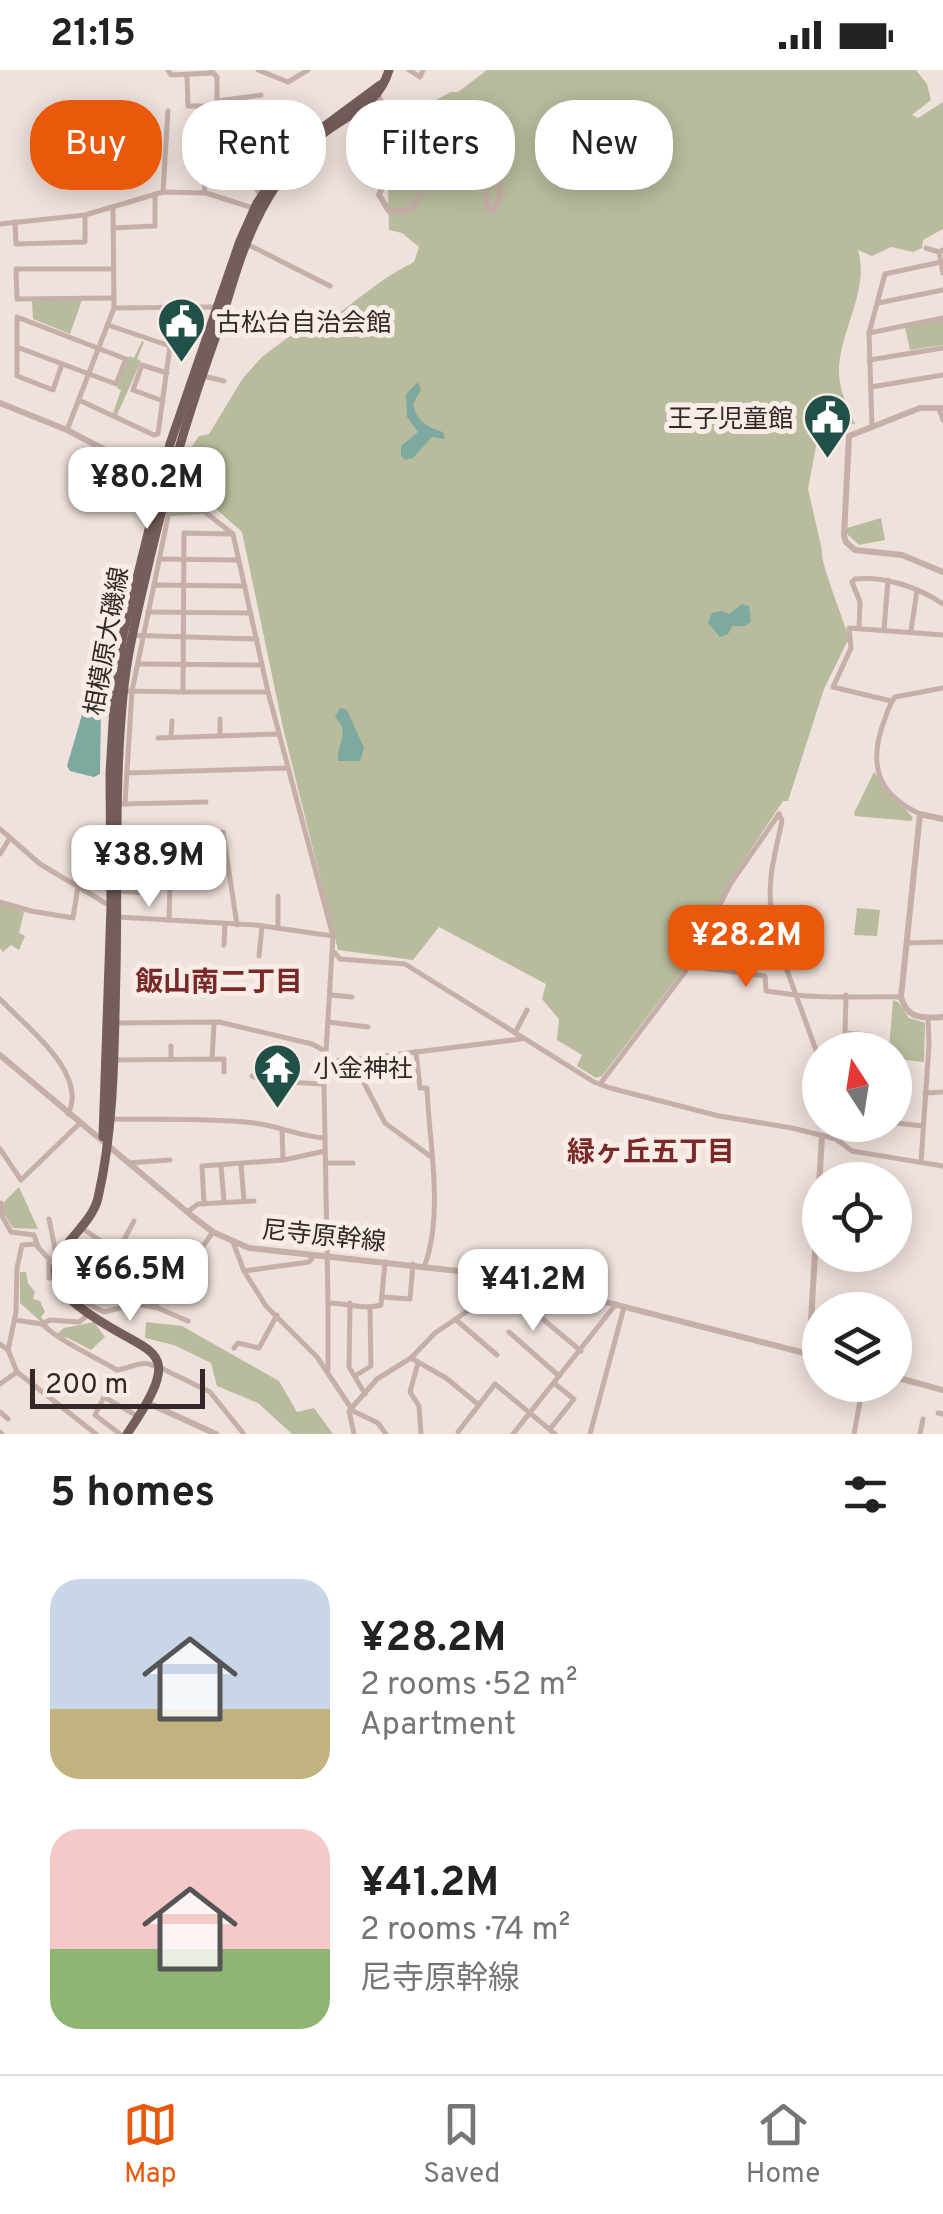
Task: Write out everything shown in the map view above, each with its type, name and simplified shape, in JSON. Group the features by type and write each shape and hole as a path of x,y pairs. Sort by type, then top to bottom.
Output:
{"main road":[{"name":"相模原大磯線","path":"168,483 172,436 217,307 257,210 311,144 378,96 388,72"},
{"name":"相模原大磯線","path":"326,123 373,92 388,72"},
{"name":"相模原大磯線","path":"57,1259 82,1228 94,1197 105,1142 111,907 123,690 132,637 168,483 266,190"},
{"name":"相模原大磯線","path":"111,1022 118,918 123,690"},
{"path":"57,1259 56,1278 62,1291 118,1334 151,1350 161,1369 148,1404 128,1433"}],"street":[{"path":"258,70 288,82 308,70"},
{"path":"409,70 420,77 424,70"},
{"path":"166,71 171,75 212,72 217,77 217,100"},
{"path":"186,75 188,100"},
{"path":"230,100 257,94"},
{"path":"378,96 380,100"},
{"path":"114,228 154,226 170,114"},
{"path":"494,171 500,188 497,206 491,211 486,202 488,179 494,171"},
{"path":"256,190 261,197"},
{"path":"381,190 379,195 389,211 407,211 423,190"},
{"path":"0,224 85,215 159,193 204,193 257,210"},
{"path":"67,430 114,308 113,207"},
{"path":"15,222 16,244 85,242 85,215"},
{"path":"246,244 330,286"},
{"path":"926,248 941,251 943,273"},
{"path":"872,427 869,332 887,273 941,262"},
{"path":"114,269 16,269 17,298 114,298"},
{"path":"878,303 943,290"},
{"path":"114,308 217,307"},
{"path":"18,347 116,384 125,358 17,317 17,376 52,390 62,364"},
{"path":"869,332 943,318"},
{"path":"79,400 158,434 170,346 108,325"},
{"path":"869,360 943,348"},
{"path":"163,401 132,390 142,365 168,373"},
{"path":"870,387 943,375"},
{"path":"201,376 224,380"},
{"path":"0,403 67,430 168,483 233,534 278,734 333,936 324,1084 328,1371"},
{"path":"943,420 941,408 920,408 851,433 846,542 856,550 902,555 943,572"},
{"path":"168,483 151,557 154,586 148,612 132,637 138,664 123,690 268,692"},
{"path":"183,692 184,530 233,534"},
{"path":"151,557 238,560"},
{"path":"858,628 860,602 852,582 861,578 888,580 943,604"},
{"path":"884,630 888,580"},
{"path":"154,586 245,586"},
{"path":"912,632 917,590"},
{"path":"148,612 252,613"},
{"path":"891,701 833,687 850,648 848,628 943,636"},
{"path":"132,637 257,639"},
{"path":"138,664 262,665"},
{"path":"943,688 902,694 891,701 874,751 875,768 884,784 908,809 943,819"},
{"path":"220,719 220,737"},
{"path":"171,737 172,721"},
{"path":"247,723 248,736"},
{"path":"158,738 278,734"},
{"path":"122,773 288,768"},
{"path":"118,804 202,800"},
{"path":"600,1084 689,966 731,883 779,814 782,821 771,874 770,910 776,943 809,1032"},
{"path":"920,814 901,998 908,1012 928,1018 943,1017"},
{"path":"0,829 40,864 111,907 118,918 262,926 333,936"},
{"path":"222,836 234,888 237,924"},
{"path":"0,854 10,838"},
{"path":"144,902 145,883"},
{"path":"168,921 170,883"},
{"path":"0,902 72,918 78,886"},
{"path":"118,891 144,893"},
{"path":"277,897 278,929"},
{"path":"224,945 225,924"},
{"path":"258,952 262,926"},
{"path":"907,943 943,942"},
{"path":"334,952 340,959 405,964 600,1084 631,1096 802,1132"},
{"path":"689,966 765,976 766,991 826,998 901,998"},
{"path":"330,995 352,997"},
{"path":"845,1032 846,995"},
{"path":"0,999 71,1078 73,1102 68,1114"},
{"path":"516,1033 527,1010"},
{"path":"921,1162 928,1018"},
{"path":"111,1022 214,1023 260,1030 326,1051"},
{"path":"328,1022 363,1024"},
{"path":"212,1059 214,1023"},
{"path":"326,1060 524,1038"},
{"path":"171,1046 179,1072"},
{"path":"224,1072 225,1050"},
{"path":"416,1052 420,1088 427,1088 431,1156 433,1234 425,1265"},
{"name":"尼寺原幹線","path":"0,1055 187,1212 233,1242 268,1252 461,1268 802,1352"},
{"path":"110,1060 224,1059"},
{"path":"352,1060 385,1123 431,1156"},
{"path":"0,1072 9,1063"},
{"path":"252,1077 324,1084"},
{"path":"925,1093 943,1092"},
{"path":"107,1118 238,1122 324,1138"},
{"path":"0,1149 21,1180 80,1124"},
{"path":"912,1125 922,1126"},
{"path":"282,1129 283,1160"},
{"path":"812,1292 822,1142"},
{"path":"840,1142 852,1150 943,1166"},
{"path":"204,1204 202,1166 283,1160 325,1151"},
{"path":"128,1162 170,1160"},
{"path":"326,1163 351,1161"},
{"path":"242,1164 244,1202"},
{"path":"221,1165 224,1203"},
{"path":"187,1212 204,1204 254,1201"},
{"path":"0,1203 11,1232 34,1235 38,1248"},
{"path":"47,1222 57,1259"},
{"path":"117,1253 134,1222"},
{"path":"82,1228 128,1260"},
{"path":"153,1307 176,1284 213,1232"},
{"path":"8,1350 15,1320 20,1247 28,1242 38,1248 49,1259 49,1278 56,1278"},
{"path":"233,1242 244,1271 266,1306 299,1336 328,1371 351,1409 378,1423 386,1434"},
{"path":"244,1271 310,1262 314,1256"},
{"path":"328,1303 370,1308 381,1305 385,1262"},
{"path":"382,1296 410,1299 413,1264"},
{"path":"461,1268 470,1308"},
{"path":"127,1280 145,1284 161,1298"},
{"path":"354,1434 348,1417 351,1409 385,1372 410,1358 470,1308 529,1282"},
{"path":"508,1290 581,1351"},
{"path":"350,1303 349,1368 365,1394"},
{"path":"77,1305 88,1304 104,1312 130,1305 153,1307 188,1321"},
{"path":"513,1434 620,1305"},
{"path":"590,1434 620,1305"},
{"path":"355,1376 370,1366 370,1308"},
{"path":"42,1324 50,1320 79,1322 89,1314"},
{"path":"234,1348 238,1342 259,1348 277,1315"},
{"path":"455,1319 496,1352"},
{"path":"15,1320 42,1324 56,1337 117,1370 150,1362 210,1392 244,1434"},
{"path":"371,1330 380,1331"},
{"path":"509,1332 559,1376"},
{"path":"0,1344 8,1350 18,1372 96,1434"},
{"path":"410,1358 446,1378 479,1405"},
{"path":"418,1362 410,1392 422,1406 421,1434"},
{"path":"0,1384 18,1372"},
{"path":"912,1382 943,1390"},
{"path":"461,1431 495,1384 552,1431 574,1399 555,1384"},
{"path":"128,1433 95,1415 104,1397 139,1416"},
{"path":"854,1434 861,1402"},
{"path":"148,1404 216,1434"},
{"path":"0,1412 8,1419"},
{"path":"920,1434 924,1423"}],"green space":[{"path":"487,70 916,70 927,84 931,100 912,115 918,118 943,102 943,229 923,240 922,248 913,252 891,247 872,256 858,250 860,281 839,372 842,392 855,424 838,426 818,436 808,489 822,557 850,644 847,642 824,689 788,801 783,801 730,881 687,965 602,1076 596,1078 577,1066 582,1055 557,1040 559,1019 542,999 546,984 439,927 413,960 338,950 283,728 242,532 184,480 188,452 199,436 209,434 243,378 262,357 324,310 332,318 414,262 419,247 402,233 389,230 388,190 515,190 515,100 436,100 458,92"},
{"path":"82,300 70,334 33,319 32,301"},
{"path":"943,320 943,345 910,350 905,327"},
{"path":"142,341 137,359 141,361 117,415 113,413 121,390 117,388 129,356 134,358"},
{"path":"174,491 177,492 206,514 170,516"},
{"path":"881,518 885,540 859,545 847,534 847,528"},
{"path":"874,772 913,818 911,821 855,816"},
{"path":"0,904 24,912 19,933 25,936 19,950 11,945 3,952 0,948"},
{"path":"857,908 880,910 877,936 854,935"},
{"path":"893,1000 909,1018 925,1023 924,1062 912,1061 912,1032 890,1032"},
{"path":"19,1187 38,1229 13,1228 4,1214 3,1203"},
{"path":"20,1272 26,1272 35,1292 33,1299 40,1301 45,1312 41,1317 56,1335 64,1328 94,1322 105,1337 91,1350 57,1336 20,1303"},
{"path":"146,1322 182,1326 279,1381 297,1412 314,1408 333,1434 292,1434 258,1403 217,1386 211,1363 174,1345 145,1338"}],"water":[{"path":"418,382 421,390 413,404 417,415 428,426 443,432 445,439 432,437 413,458 405,460 401,446 418,432 407,417 406,394"},
{"path":"742,604 749,606 751,622 732,626 728,634 720,637 708,623 712,613 729,614"},
{"path":"92,698 101,707 100,774 94,777 70,771 67,766 86,701"},
{"path":"340,708 347,710 364,748 360,761 338,761 343,733 335,717"}],"place":[{"name":"古松台自治会館","path":"181,364"},
{"name":"王子児童館","path":"828,460"},
{"name":"小金神社","path":"278,1110"}],"district":[{"name":"飯山南二丁目","path":"219,981"},
{"name":"緑ヶ丘五丁目","path":"651,1151"}]}
